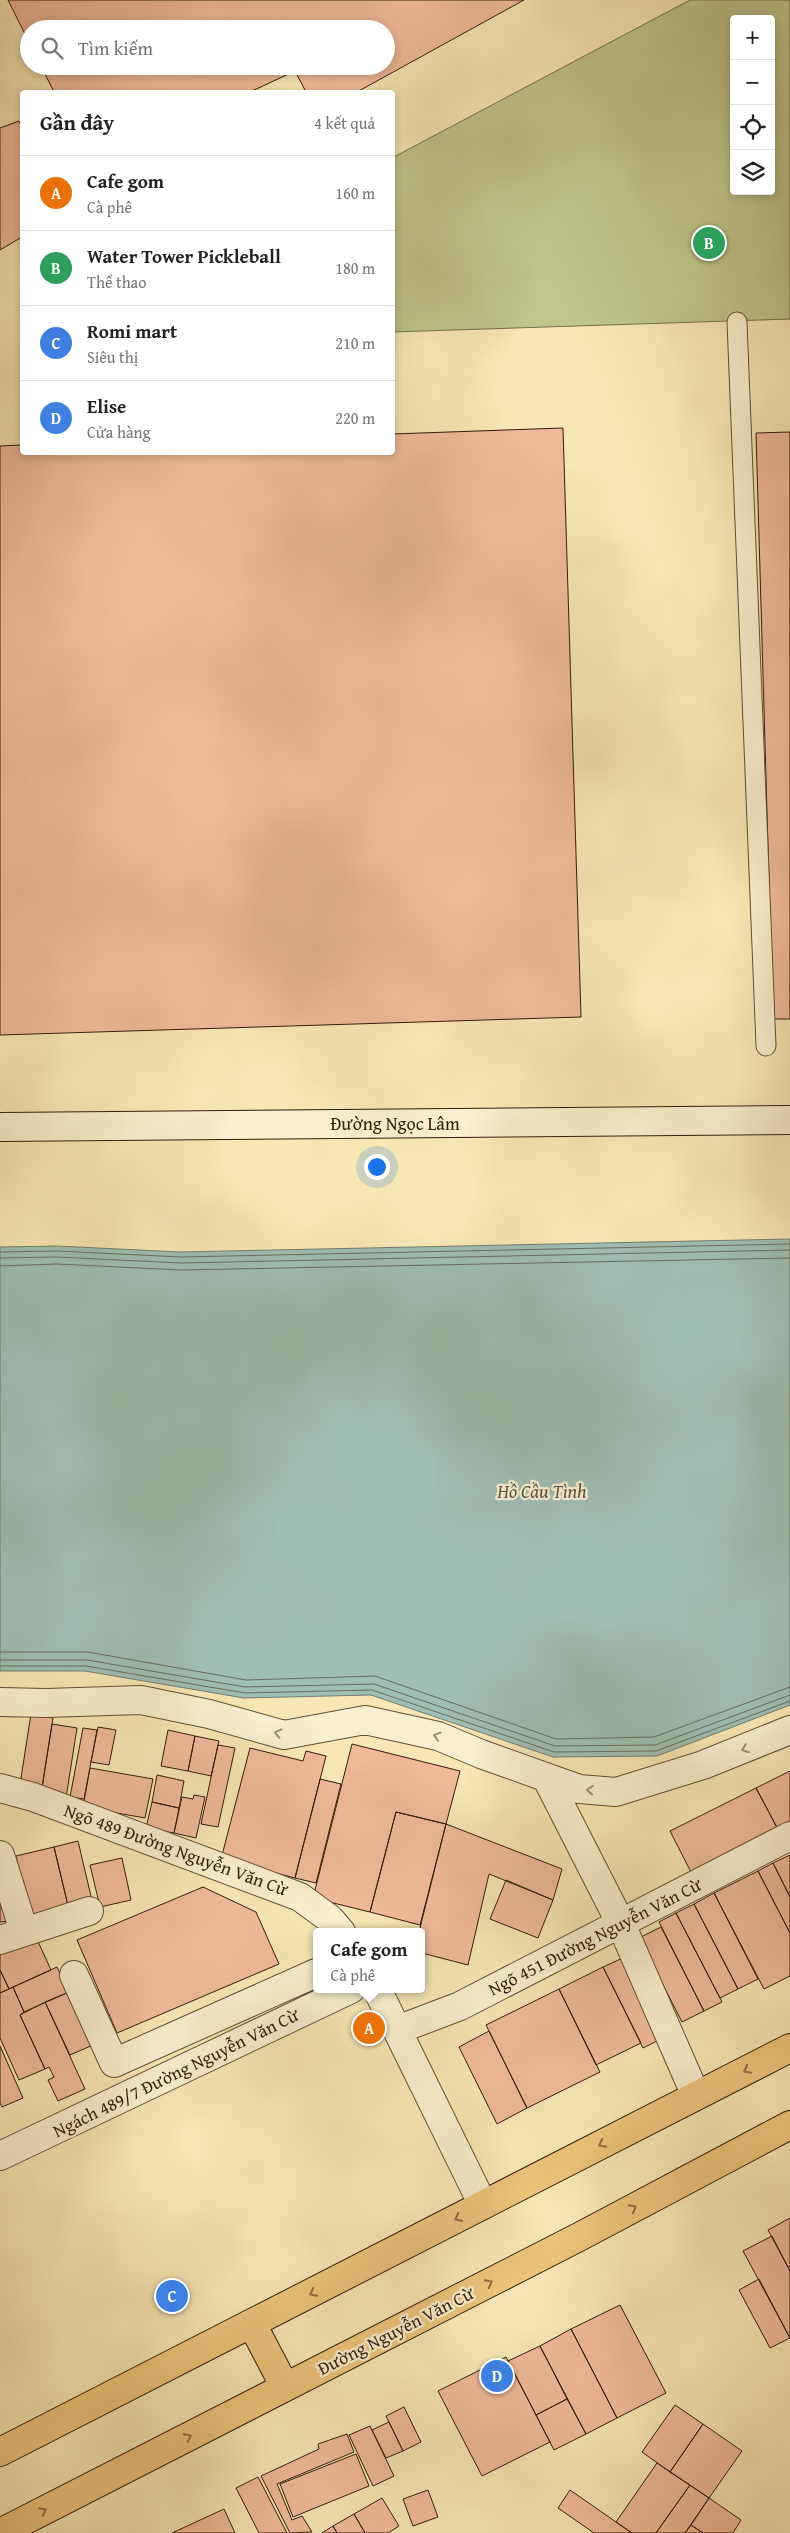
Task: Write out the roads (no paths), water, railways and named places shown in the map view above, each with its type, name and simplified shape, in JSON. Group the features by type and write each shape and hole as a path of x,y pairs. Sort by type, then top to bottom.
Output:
{"main road":[{"path":"0,2452 790,2048"},
{"name":"Đường Nguyễn Văn Cừ","path":"0,2533 790,2126"},
{"path":"252,2324 285,2387"}],"street":[{"name":"Đường Ngọc Lâm","path":"0,1127 790,1120"},
{"path":"0,1702 46,1703 141,1700 209,1714 284,1735 365,1720 438,1736 480,1754 580,1789 616,1792 703,1765 790,1730"},
{"path":"546,1777 621,1924 696,2096"},
{"name":"Ngõ 489 Đường Nguyễn Văn Cừ","path":"0,1788 33,1796 300,1896 330,1919 338,1928"},
{"name":"Ngõ 451 Đường Nguyễn Văn Cừ","path":"398,2030 460,2006 790,1836"},
{"path":"0,1855 12,1936 89,1911"},
{"path":"74,1975 114,2063 313,1974"},
{"name":"Ngách 489/7 Đường Nguyễn Văn Cừ","path":"0,2156 343,1993"},
{"path":"379,1993 483,2205"}],"lane":[{"path":"737,322 766,1046"}],"water":[{"name":"Hồ Cầu Tình","path":"790,1239 790,1705 657,1756 553,1757 371,1695 244,1698 85,1671 0,1671 0,1247 57,1246 180,1252"}],"place":[{"name":"Water Tower Pickleball","path":"709,243"},
{"name":"Cafe gom","path":"369,2028"},
{"name":"Romi mart","path":"172,2296"},
{"name":"Elise","path":"497,2376"}]}
